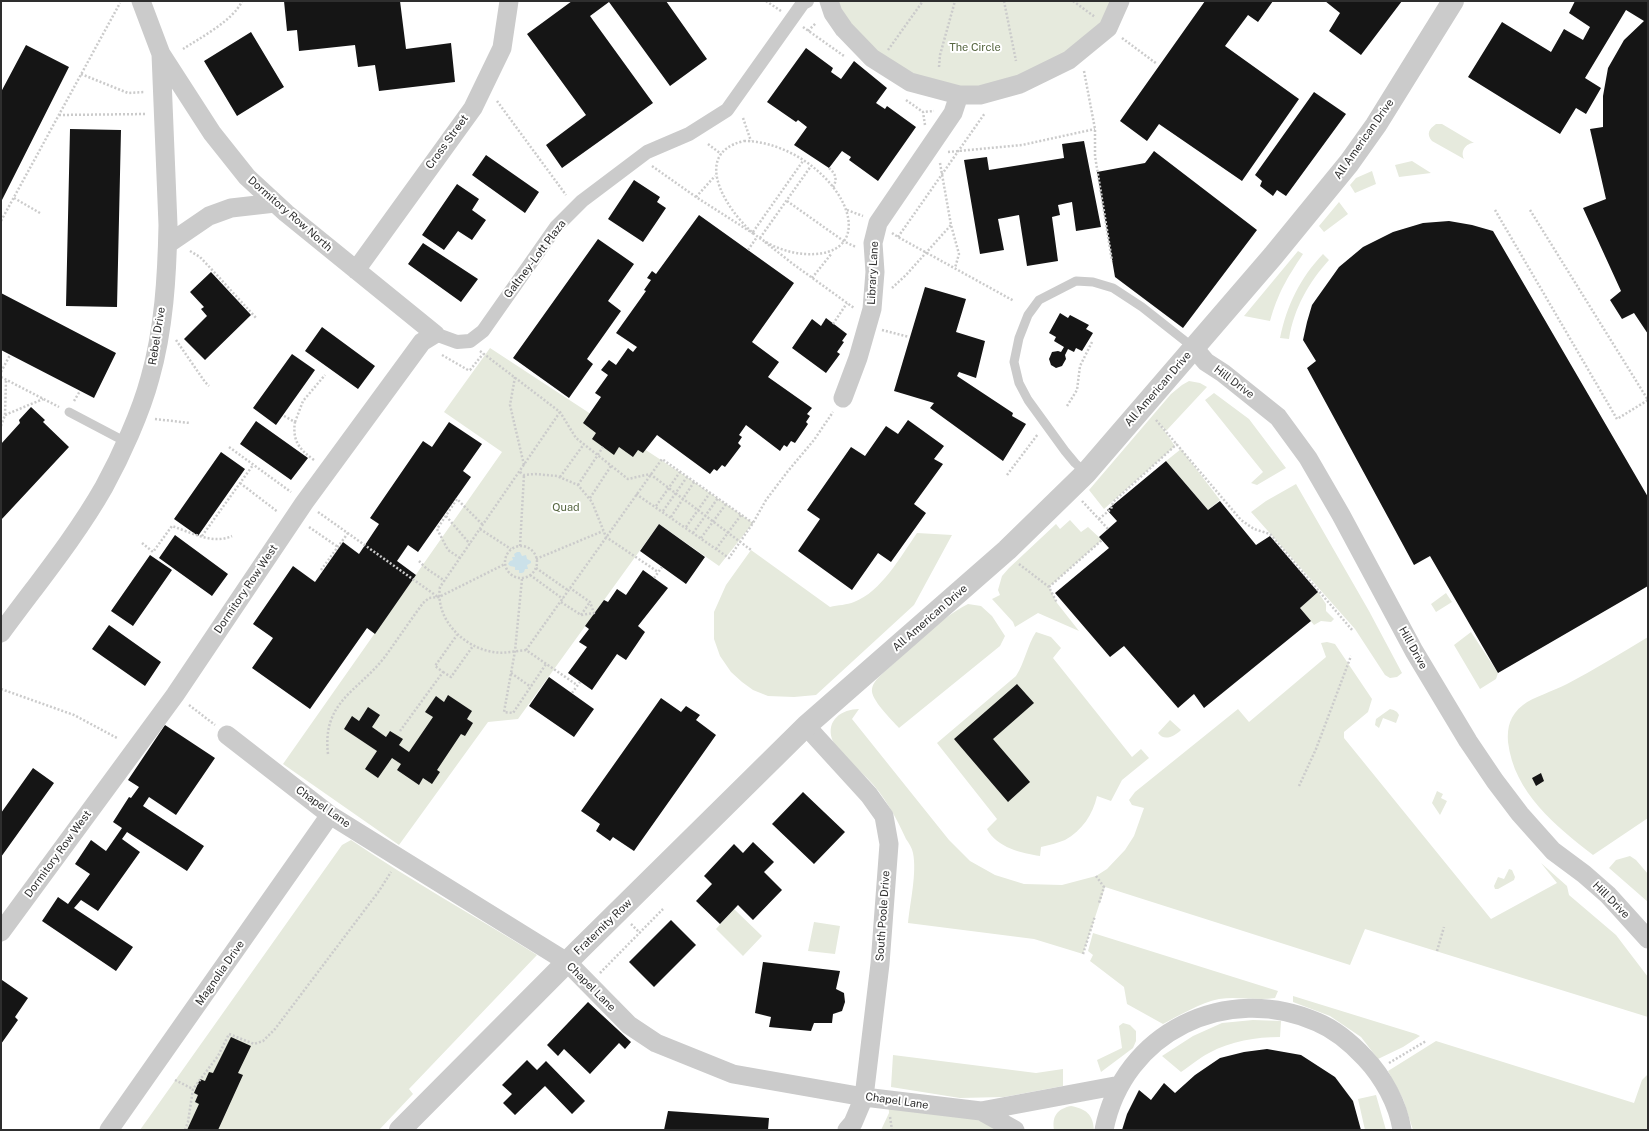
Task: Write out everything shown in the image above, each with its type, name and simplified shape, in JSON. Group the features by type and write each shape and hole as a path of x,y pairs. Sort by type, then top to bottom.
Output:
{"street":[{"name":"Rebel Drive","path":"1,633 73,534 104,487 126,442 150,379 160,334 168,244 161,54 141,1"},
{"name":"Cross Street","path":"356,270 472,108 502,48 510,1"},
{"name":"Galtney-Lott Plaza","path":"436,334 457,342 470,341 483,331 556,227 582,201 647,152 689,134 727,110 807,1"},
{"path":"829,1 833,13 844,29 872,58 910,82 959,95 980,95 1020,84 1069,60 1108,28 1120,1"},
{"name":"All American Drive","path":"806,726 1006,551 1086,472 1273,256 1349,163 1376,125 1453,1"},
{"name":"Dormitory Row North","path":"161,54 212,133 247,177 275,203 356,270"},
{"name":"Library Lane","path":"843,398 858,358 872,309 875,272 872,252 878,224 953,113 959,95"},
{"path":"168,244 209,216 231,208 275,203"},
{"path":"356,270 436,334"},
{"name":"Dormitory Row West","path":"1,932 175,695 304,503 422,342 436,334"},
{"name":"Hill Drive","path":"1194,348 1206,362 1223,373 1278,417 1308,458 1341,514 1414,651 1468,741 1520,814 1553,851 1584,874 1608,895 1648,939"},
{"name":"Fraternity Row","path":"400,1130 567,962 806,726"},
{"name":"South Poole Drive","path":"806,726 870,795 884,816 889,844 880,964 864,1097 853,1123 848,1130"},
{"name":"Chapel Lane","path":"227,735 330,815 567,962 629,1025 656,1043 733,1074 864,1097 981,1111 1120,1085"},
{"name":"Magnolia Drive","path":"108,1130 330,815"},
{"path":"1104,1130 1107,1114 1120,1085 1132,1066 1148,1049 1166,1034 1202,1016 1242,1007 1282,1010 1318,1022 1350,1042 1375,1069 1391,1096 1402,1130"},
{"name":"Chapel Lane","path":"981,1111 1015,1130"}],"lane":[{"path":"1086,472 1075,463 1065,451 1028,400 1018,383 1014,362 1019,338 1028,315 1039,300 1076,281 1093,282 1113,288 1142,307 1194,348"},
{"path":"69,412 126,442"}],"path":[{"path":"183,49 215,29 228,18 242,1"},
{"path":"886,53 923,1"},
{"path":"939,67 940,55 955,1"},
{"path":"1004,1 1016,61"},
{"path":"1073,1 1096,18"},
{"path":"1,221 120,3"},
{"path":"808,31 816,23"},
{"path":"1121,37 1157,64"},
{"path":"1084,71 1095,129 1094,156 1112,261"},
{"path":"81,74 128,94 145,92"},
{"path":"497,101 566,195"},
{"path":"898,237 985,112"},
{"path":"59,115 149,114"},
{"path":"743,118 751,141"},
{"path":"944,152 1022,146 1095,129"},
{"path":"696,197 715,176 718,160 721,154 728,147 735,144 751,141 775,147 793,154 804,161 833,187 847,210 849,229 845,242 832,252 812,278"},
{"path":"708,144 721,154"},
{"path":"640,158 696,197 759,237 781,249 793,254 812,255 832,252"},
{"path":"939,159 951,225 959,254 955,268"},
{"path":"753,232 804,161"},
{"path":"748,250 787,201 811,166"},
{"path":"829,168 836,177 833,187"},
{"path":"715,176 724,198 732,210 753,232 812,278 857,310"},
{"path":"14,198 40,213"},
{"path":"787,201 845,242 860,248"},
{"path":"847,210 869,218"},
{"path":"1495,210 1617,419 1648,400 1530,210"},
{"path":"890,289 906,275 951,225"},
{"path":"886,228 898,237 926,253 1014,301"},
{"path":"190,251 200,257 257,319"},
{"path":"832,324 847,303"},
{"path":"878,329 909,337"},
{"path":"170,338 177,341 209,386"},
{"path":"1067,406 1077,390 1080,366 1092,342"},
{"path":"479,351 560,412 576,438 628,479 650,474 752,550"},
{"path":"442,355 470,370 483,354"},
{"path":"1,372 10,355"},
{"path":"314,460 299,446 294,432 294,422 303,401 325,375"},
{"path":"1,377 69,412"},
{"path":"515,377 510,405 524,466"},
{"path":"1,426 5,415 6,380"},
{"path":"636,494 656,506 729,558 769,497 814,440 843,398"},
{"path":"5,415 43,399"},
{"path":"560,412 440,587 439,597 442,610 448,623 458,635 473,646 492,652 502,653 526,650 577,685"},
{"path":"284,416 294,422"},
{"path":"1154,416 1241,520 1254,529 1270,534 1353,631"},
{"path":"152,418 190,423"},
{"path":"1008,475 1040,432"},
{"path":"560,477 584,444"},
{"path":"1099,519 1111,510 1113,502 1177,444"},
{"path":"228,447 291,492"},
{"path":"578,485 604,447"},
{"path":"526,650 662,459 753,523"},
{"path":"202,536 253,465"},
{"path":"590,498 611,466"},
{"path":"520,472 524,476 520,546"},
{"path":"656,506 680,472"},
{"path":"524,476 535,474 560,477 578,485 590,498 598,512 606,537 658,572"},
{"path":"663,511 687,477"},
{"path":"670,516 694,482"},
{"path":"240,483 278,512"},
{"path":"686,527 710,493"},
{"path":"693,533 718,498"},
{"path":"460,558 448,550 437,529 457,499 483,525"},
{"path":"1080,499 1108,529"},
{"path":"701,538 726,504"},
{"path":"315,510 439,597"},
{"path":"716,549 741,515"},
{"path":"446,516 470,544"},
{"path":"142,543 153,552 172,526 202,536 217,539 225,539 232,536"},
{"path":"310,527 338,546"},
{"path":"480,529 510,549"},
{"path":"536,559 603,531"},
{"path":"321,570 348,533"},
{"path":"1049,588 1102,540"},
{"path":"520,546 531,550 536,559 536,568 530,576 517,578 509,573 505,564 505,559 510,549 520,546"},
{"path":"419,561 427,569 445,581"},
{"path":"1017,562 1049,588 1057,603"},
{"path":"328,754 327,740 330,720 340,703 383,659 423,603 429,598 439,597 505,564"},
{"path":"654,578 662,566"},
{"path":"530,576 581,615 594,613 590,602 536,568"},
{"path":"522,578 515,651 504,712 513,713 546,664"},
{"path":"581,615 590,602"},
{"path":"458,635 435,666 443,672 451,677 473,646"},
{"path":"1299,786 1316,749 1351,656"},
{"path":"400,731 443,672"},
{"path":"511,673 531,687"},
{"path":"572,693 580,682"},
{"path":"1,689 74,715 117,738"},
{"path":"188,704 227,735"},
{"path":"185,1130 188,1122 193,1089 218,1056 229,1034 254,1044 263,1041 275,1029 379,891 393,868"},
{"path":"1096,876 1104,887 1099,902"},
{"path":"598,974 663,909"},
{"path":"1083,954 1095,916"},
{"path":"626,920 640,933"},
{"path":"1437,952 1444,927"},
{"path":"1387,1064 1426,1041"},
{"path":"175,1080 193,1089"},
{"path":"889,1113 892,1130"}],"green space":[{"name":"The Circle","path":"829,1 1120,1 1069,60 959,95 872,58"},
{"path":"1436,124 1442,124 1474,143 1468,144 1464,148 1464,159 1432,141 1429,136 1429,132"},
{"path":"1412,161 1431,173 1399,177 1395,165"},
{"path":"1372,171 1376,184 1355,193 1350,185 1356,178"},
{"path":"1339,202 1348,214 1324,232 1319,226"},
{"path":"1298,251 1303,254 1292,271 1276,302 1270,321 1244,316"},
{"path":"1323,254 1329,260 1315,277 1303,296 1291,328 1289,339 1280,338 1286,314 1301,282"},
{"name":"Quad","path":"490,348 687,477 753,523 719,566 659,524 518,719 488,722 399,845 283,764 502,452 444,412"},
{"path":"1189,381 1200,383 1207,387 1166,431 1159,423 1175,446 1104,509 1089,490 1171,394"},
{"path":"1214,393 1249,419 1286,468 1257,485 1251,483 1263,472 1205,400"},
{"path":"1181,449 1220,500 1208,510 1166,461"},
{"path":"1296,484 1369,611 1402,673 1397,677 1390,678 1385,675 1355,629 1251,512 1266,501"},
{"path":"1070,520 1081,532 1088,527 1102,540 1049,587 1057,603 1079,631 1038,613 1015,627 1013,622 992,599 1000,595 998,590 1002,576 1056,524 1060,529"},
{"path":"917,533 952,535 914,605 816,695 794,697 768,696 753,690 731,672 720,656 714,639 714,612 726,585 751,550 830,607 854,602 873,590 890,572"},
{"path":"1318,592 1326,604 1326,611 1334,619 1331,622 1321,621 1314,625 1300,608"},
{"path":"1446,593 1452,602 1436,612 1431,604"},
{"path":"968,604 981,606 992,616 1005,636 1000,646 899,728 874,698 872,689 874,683 934,627 945,618"},
{"path":"1036,632 1051,637 1061,648 1053,658 1132,757 1141,749 1149,758 1122,780 1111,801 1097,796 1090,815 1077,832 1065,840 1041,847 1040,856 1018,851 1003,845 991,835 987,829 997,819 937,743 1016,676"},
{"path":"1471,632 1498,673 1496,679 1480,689 1454,645"},
{"path":"1648,637 1648,818 1593,855 1551,820 1528,793 1512,760 1508,742 1510,722 1515,713 1527,702 1577,679"},
{"path":"1327,642 1335,644 1372,699 1368,712 1344,732 1344,738 1491,919 1557,883 1541,863 1567,886 1569,895 1616,935 1648,977 1648,1017 1365,929 1350,965 1105,887 1083,954 1034,939 908,923 914,878 913,851 894,815 879,792 838,749 832,739 831,726 833,721 841,713 859,709 852,719 949,840 970,861 995,875 1024,884 1062,885 1096,876 1107,869 1125,850 1134,836 1144,808 1132,805 1129,800 1135,792 1238,709 1249,722 1326,657 1321,643"},
{"path":"1390,709 1399,715 1396,723 1383,718 1379,728 1375,725 1376,719"},
{"path":"1170,720 1181,730 1170,737 1166,738 1160,736 1158,733"},
{"path":"1437,791 1443,794 1441,798 1447,801 1440,815 1432,803"},
{"path":"351,840 397,870 537,955 409,1089 413,1094 379,1130 140,1130 342,845"},
{"path":"1630,856 1636,860 1648,874 1648,902 1609,868 1616,860"},
{"path":"1509,869 1512,870 1515,877 1514,880 1498,889 1495,889 1494,886 1498,877 1504,879"},
{"path":"734,909 762,936 743,956 716,929"},
{"path":"814,922 840,926 835,954 808,951"},
{"path":"1093,933 1278,991 1275,998 1226,998 1205,1003 1163,1024 1127,1004 1124,987 1090,961 1093,955 1088,951"},
{"path":"1293,996 1420,1036 1403,1047 1378,1059 1361,1037 1330,1016 1293,1002"},
{"path":"1253,1020 1281,1021 1280,1037 1253,1039 1226,1045 1205,1055 1181,1072 1162,1056 1193,1036 1222,1023"},
{"path":"1123,1023 1130,1025 1136,1031 1136,1041 1133,1048 1101,1072 1097,1060 1122,1048 1119,1026"},
{"path":"1436,1041 1634,1103 1642,1080 1648,1074 1648,1130 1413,1130 1403,1099 1388,1071"},
{"path":"893,1055 1036,1073 1063,1069 1063,1086 1004,1097 960,1098 891,1087"},
{"path":"1376,1095 1386,1130 1365,1130 1358,1099"},
{"path":"888,1100 981,1111 1006,1130 881,1130 889,1113"},
{"path":"1071,1106 1088,1113 1092,1120 1094,1130 1054,1130 1056,1114 1062,1109"}],"water":[{"path":"520,552 522,556 526,555 527,559 531,561 531,563 527,565 528,569 525,569 522,573 519,573 519,570 515,570 515,567 508,564 513,560 512,557 515,557 514,554"}],"building":[{"path":"284,1 400,1 406,49 451,43 455,82 379,91 375,65 358,67 355,45 299,51 297,30 287,31"},
{"path":"572,1 666,1 707,59 670,86 609,2 590,16 653,103 562,168 546,145 586,115 527,34"},
{"path":"1205,1 1273,1 1258,22 1248,15 1225,46 1299,99 1242,181 1159,124 1147,141 1120,121"},
{"path":"1325,1 1402,1 1361,55 1329,31 1340,13"},
{"path":"1575,1 1648,1 1648,334 1634,313 1622,319 1610,300 1621,291 1583,208 1606,199 1590,129 1603,127 1603,96 1608,68 1624,40 1644,21 1626,10 1585,78 1601,88 1586,114 1576,108 1560,134 1468,77 1502,22 1551,52 1564,29 1583,40 1590,27 1569,13"},
{"path":"251,32 284,87 237,116 204,61"},
{"path":"26,45 69,67 1,202 1,92"},
{"path":"806,48 833,68 831,72 841,79 854,61 887,88 876,103 885,109 887,106 916,127 878,181 849,160 851,157 842,151 829,168 794,145 807,127 798,120 796,122 767,102"},
{"path":"1314,92 1346,114 1286,196 1277,190 1273,196 1260,186 1262,181 1255,175"},
{"path":"70,129 121,130 117,307 66,306"},
{"path":"1084,141 1101,227 1076,231 1072,202 1058,205 1060,215 1052,217 1058,261 1027,266 1019,215 998,219 1004,250 980,254 964,160 987,157 989,170 1064,158 1062,144"},
{"path":"1154,151 1257,230 1183,328 1115,277 1097,172 1145,163"},
{"path":"486,155 539,192 525,213 472,175"},
{"path":"634,180 660,197 657,202 666,208 643,242 608,219"},
{"path":"457,184 479,199 472,210 486,220 472,240 458,231 444,250 422,235"},
{"path":"699,215 794,283 752,342 779,362 768,377 812,408 807,414 810,416 806,422 808,424 795,443 791,441 787,447 784,445 780,451 746,425 739,435 742,437 738,443 741,446 725,467 722,465 717,471 714,469 710,474 657,435 643,453 638,450 633,457 619,447 614,455 592,439 596,433 583,423 601,397 595,393 608,375 601,370 609,360 616,365 628,348 633,352 637,347 616,333 646,291 644,290 651,280 647,278 652,271 656,274"},
{"path":"1449,221 1493,231 1648,497 1648,586 1498,673 1430,556 1414,565 1307,368 1316,361 1303,340 1312,305 1339,267 1363,247 1393,232 1423,223"},
{"path":"598,239 634,264 608,301 621,311 587,359 593,364 569,398 513,358"},
{"path":"423,243 478,279 461,302 408,264"},
{"path":"211,272 251,315 205,360 184,339 207,316 201,309 204,307 190,292"},
{"path":"925,287 966,299 956,332 985,341 976,378 959,372 957,376 1013,413 1012,416 1026,424 1003,461 930,408 934,403 894,391"},
{"path":"1,293 116,353 94,398 1,350"},
{"path":"1060,313 1068,318 1070,315 1089,325 1086,329 1093,333 1082,351 1076,348 1074,352 1068,349 1065,355 1066,359 1062,366 1056,368 1051,365 1049,359 1052,352 1061,352 1064,347 1054,341 1056,337 1049,333"},
{"path":"826,318 847,334 842,341 844,342 837,352 840,354 826,373 792,348 812,319 821,326"},
{"path":"322,327 375,366 358,389 305,351"},
{"path":"292,354 315,370 276,425 253,408"},
{"path":"31,407 45,420 43,422 69,447 1,520 1,444 20,423 19,420"},
{"path":"908,420 944,446 934,459 943,464 914,504 926,513 891,562 878,553 852,590 798,551 820,519 807,510 851,447 865,456 886,426 898,434"},
{"path":"256,421 308,458 291,480 240,444"},
{"path":"449,422 482,444 463,471 471,477 418,552 408,545 397,561 416,575 375,634 367,628 310,709 252,668 273,638 253,624 293,566 315,582 343,542 359,554 379,524 370,518 423,441 432,447"},
{"path":"221,452 245,469 198,536 174,519"},
{"path":"1166,461 1208,510 1220,501 1256,545 1270,536 1318,592 1300,608 1311,621 1204,708 1194,694 1178,708 1124,646 1110,657 1055,593 1109,548 1099,537 1117,521 1107,510"},
{"path":"659,524 705,557 686,584 640,551"},
{"path":"175,535 228,574 212,596 159,558"},
{"path":"150,555 172,570 133,626 111,611"},
{"path":"643,570 668,588 638,626 645,632 626,660 617,654 592,690 568,673 587,647 579,642 589,629 585,626 604,600 608,602 617,589 626,595"},
{"path":"109,625 161,662 145,686 92,649"},
{"path":"549,677 594,709 574,737 529,706"},
{"path":"1017,684 1034,703 993,739 1030,782 1008,802 954,739"},
{"path":"448,695 472,711 467,719 473,723 465,736 461,734 437,770 440,772 432,784 423,778 419,785 397,770 401,764 392,758 378,778 365,769 377,751 344,729 352,716 359,721 368,707 380,715 372,727 386,737 390,731 403,739 399,745 409,752 433,717 425,712 436,696 444,702"},
{"path":"661,698 681,712 686,706 700,715 696,720 716,735 634,851 613,837 610,841 596,831 600,824 581,811"},
{"path":"165,725 215,758 176,815 149,797 143,806 204,846 187,871 127,832 122,839 140,852 98,911 81,900 74,908 133,947 116,971 42,921 58,897 68,904 90,874 75,864 91,840 106,851 122,828 113,822 129,797 131,798 139,787 128,780"},
{"path":"33,768 54,783 1,857 1,813"},
{"path":"1541,773 1544,781 1536,786 1532,778"},
{"path":"803,792 845,832 814,864 772,824"},
{"path":"753,842 774,862 764,872 782,890 753,920 738,905 720,924 696,901 712,884 704,876 734,844 743,853"},
{"path":"671,920 696,945 654,987 629,962"},
{"path":"763,962 840,971 836,989 844,993 845,1002 842,1011 833,1014 832,1023 814,1023 811,1031 769,1027 771,1017 755,1013"},
{"path":"2,980 28,998 15,1017 18,1020 1,1044"},
{"path":"588,1002 631,1042 625,1049 619,1043 590,1074 564,1049 558,1056 547,1045"},
{"path":"231,1037 251,1046 238,1073 243,1075 218,1130 187,1130 199,1104 195,1102 198,1095 194,1093 200,1079 205,1081 209,1072 213,1073"},
{"path":"1267,1049 1301,1055 1335,1077 1353,1101 1361,1130 1122,1130 1127,1114 1139,1090 1151,1100 1164,1083 1175,1093 1195,1075 1220,1058 1244,1052"},
{"path":"527,1060 537,1070 546,1061 585,1101 572,1114 545,1086 515,1115 503,1103 512,1094 502,1085"},
{"path":"668,1111 769,1118 768,1130 664,1130"}]}
